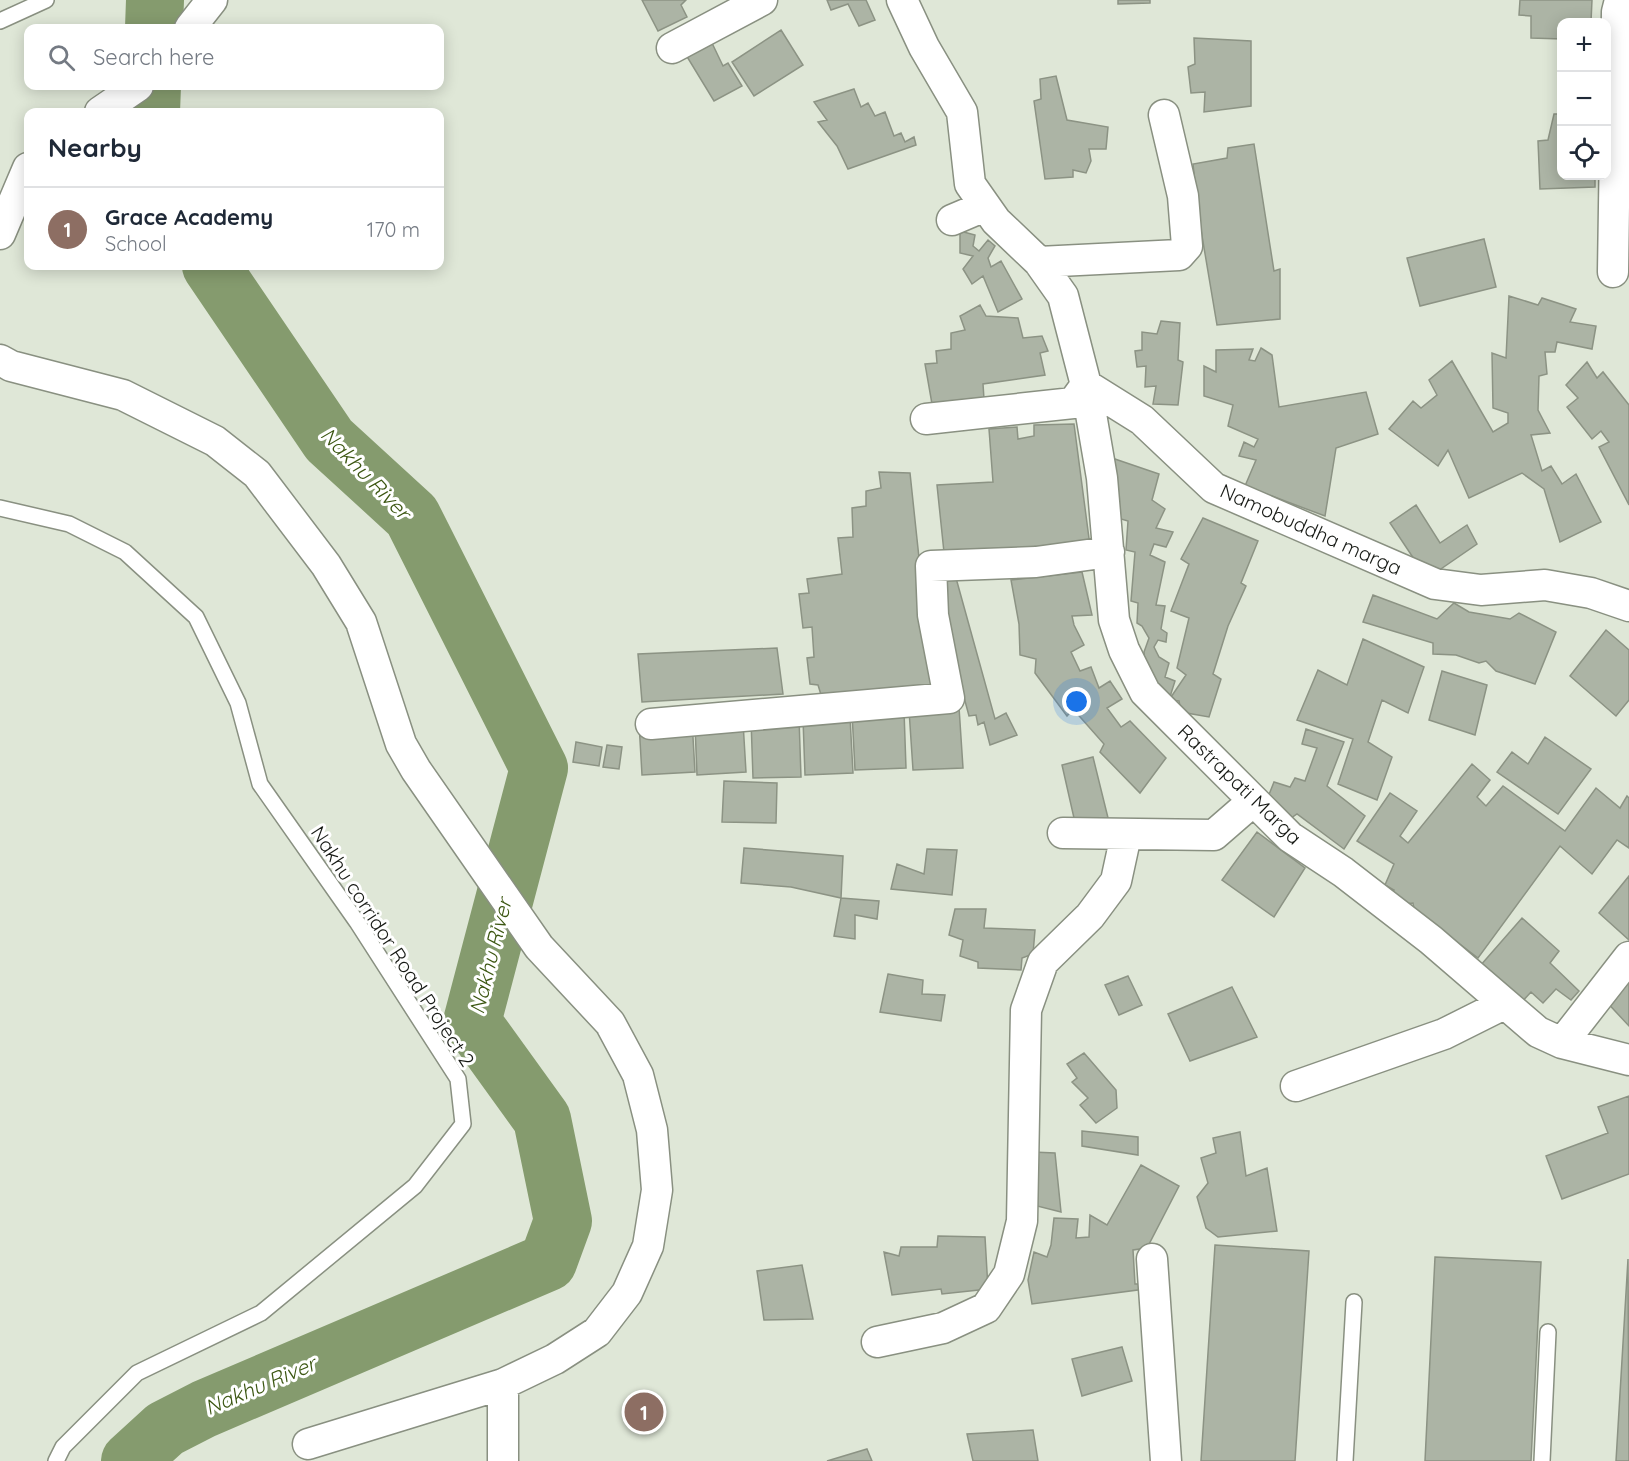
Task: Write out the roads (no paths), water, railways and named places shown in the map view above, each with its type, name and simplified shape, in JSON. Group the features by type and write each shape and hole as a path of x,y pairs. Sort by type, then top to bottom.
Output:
{"street":[{"path":"193,24 212,0"},
{"path":"672,48 762,0"},
{"name":"Rastrapati Marga","path":"902,0 924,47 962,112 970,184 996,222 1040,262 1063,296 1086,385 1102,478 1114,620 1124,650 1145,692 1252,802 1290,837 1343,872 1431,940 1538,1032 1562,1042 1629,1060"},
{"path":"1613,272 1617,12 1620,0"},
{"path":"106,108 132,90"},
{"path":"1040,262 1179,255 1187,246 1183,196 1164,115"},
{"path":"0,234 24,177"},
{"path":"952,220 985,206"},
{"path":"0,360 11,366 123,395 215,441 257,474 326,565 361,622 401,744 416,770 539,947 610,1023 638,1075 652,1130 657,1190 648,1245 627,1293 597,1332 555,1359 503,1383 308,1444"},
{"path":"926,418 1073,404 1086,385"},
{"name":"Namobuddha marga","path":"1086,385 1142,420 1214,488 1435,584 1482,590 1545,585 1591,593 1629,606"},
{"path":"651,724 949,698 933,615 931,566 1036,562 1109,552"},
{"path":"1063,833 1215,835 1252,802"},
{"path":"878,1342 943,1329 986,1308 1010,1274 1022,1221 1026,1010 1042,962 1090,916 1116,881 1126,835"},
{"path":"1562,1042 1629,957"},
{"path":"1296,1086 1444,1034 1504,1004"},
{"path":"1152,1259 1166,1461"},
{"path":"503,1383 503,1461"}],"lane":[{"path":"0,21 46,0"},
{"name":"Nakhu corridor Road Project 2","path":"0,508 69,524 125,552 196,617 238,703 260,784 357,922 458,1079 463,1124 415,1186 261,1313 137,1373 63,1447 56,1461"},
{"path":"1345,1461 1354,1302"},
{"path":"1542,1461 1548,1332"}],"waterway":[{"name":"Nakhu River","path":"154,24 155,0"},
{"name":"Nakhu River","path":"151,108 152,90"},
{"name":"Nakhu River","path":"130,1461 165,1429 204,1409 548,1262 563,1221 542,1119 472,1022 539,768 412,516 329,440 214,270"}],"place":[{"name":"Grace Academy","path":"644,1412"}]}
